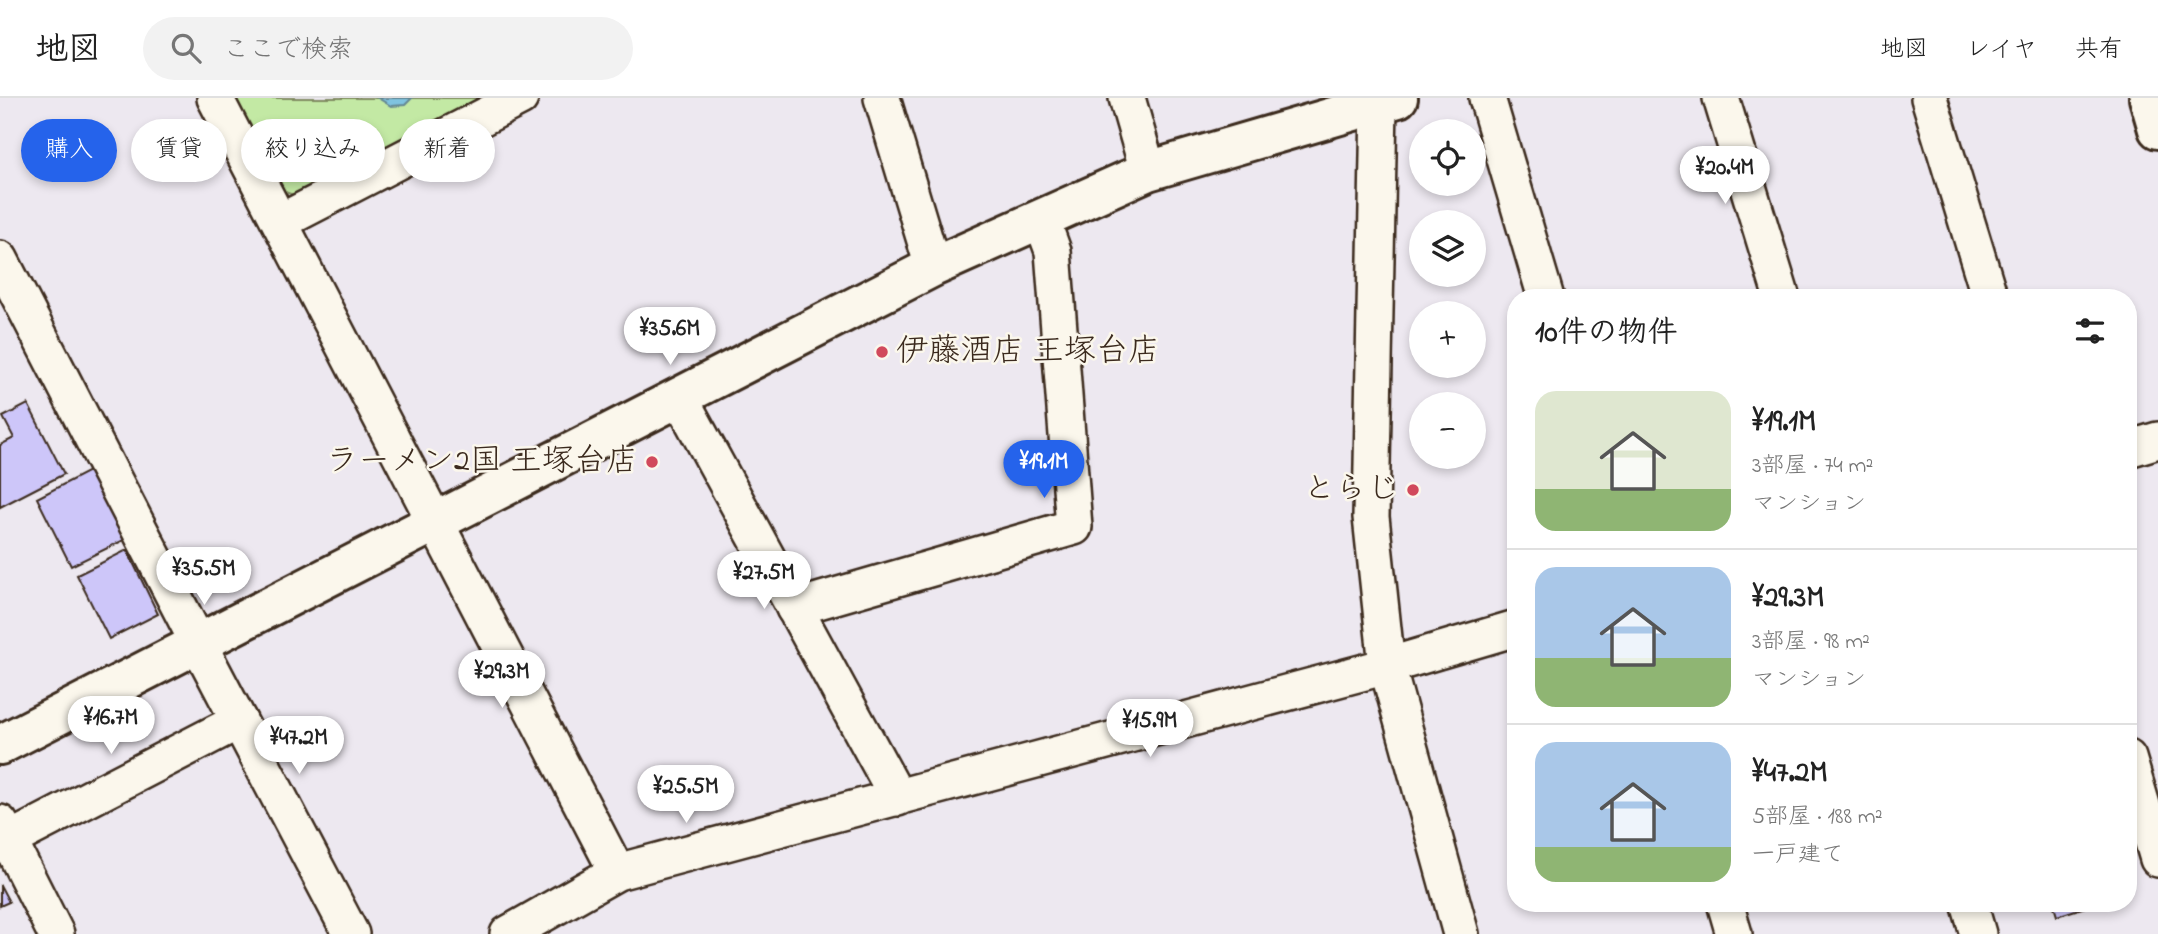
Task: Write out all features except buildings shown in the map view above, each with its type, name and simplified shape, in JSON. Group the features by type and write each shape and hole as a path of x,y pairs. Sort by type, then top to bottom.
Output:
{"street":[{"path":"215,98 617,872"},
{"path":"280,222 520,98"},
{"path":"882,98 933,267"},
{"path":"1127,98 1149,171"},
{"path":"1486,98 1543,289"},
{"path":"1721,98 1779,289"},
{"path":"1929,98 1987,289"},
{"path":"2149,98 2158,129"},
{"path":"0,745 933,267 1149,171 1385,100 1371,517 1387,666 1461,934"},
{"path":"794,608 1074,527 1054,251 1041,218"},
{"path":"0,259 351,934"},
{"path":"679,396 898,798"},
{"path":"2137,446 2158,440"},
{"path":"508,934 617,872 1387,666 1507,631"},
{"path":"56,934 4,832 239,721"},
{"path":"2137,788 2158,859"},
{"path":"1728,912 1734,934"},
{"path":"1972,912 1978,934"}],"green space":[{"path":"231,98 497,98 457,119 399,119 399,149 385,157 385,119 242,119"},
{"path":"273,182 336,182 304,199 277,189"}],"water":[{"path":"378,98 412,98 405,105 391,106"}],"place":[{"name":"伊藤酒店 王塚台店","path":"882,352"},
{"name":"ラーメン2国 王塚台店","path":"652,462"},
{"name":"とらじ","path":"1413,490"}]}
